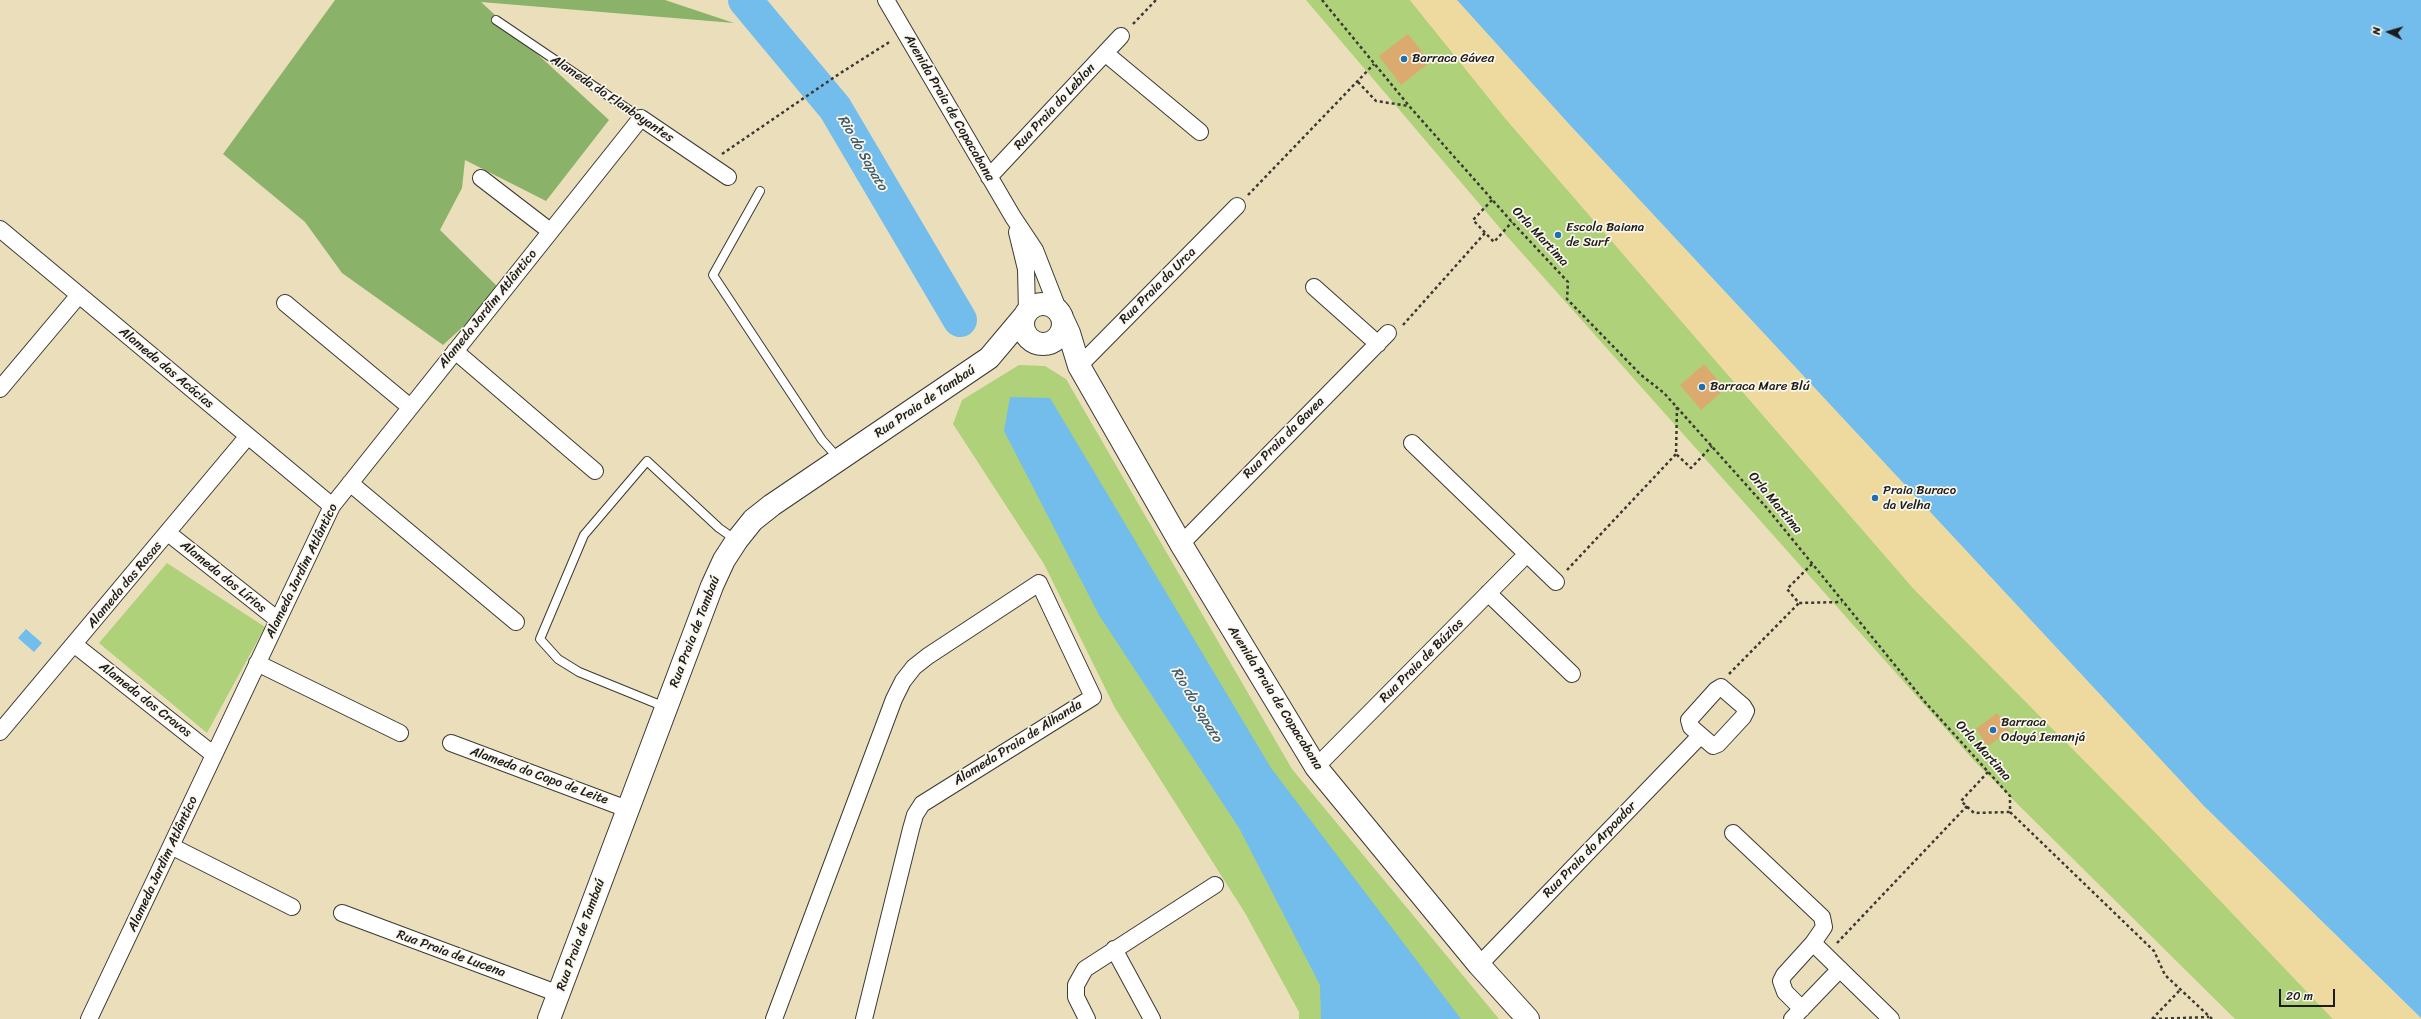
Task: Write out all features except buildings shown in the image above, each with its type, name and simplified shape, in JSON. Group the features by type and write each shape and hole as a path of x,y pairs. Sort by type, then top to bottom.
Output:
{"street":[{"name":"Avenida Praia de Copacabana","path":"886,0 989,177 1038,256 1069,333 1079,366 1181,544 1316,768 1479,964 1528,1019"},
{"name":"Rua Praia do Leblon","path":"989,177 1121,36"},
{"path":"1106,53 1200,132"},
{"name":"Alameda do Flanboyantes","path":"641,118 728,178"},
{"name":"Alameda Jardim Atlântico","path":"89,1019 332,506 641,118"},
{"path":"481,178 550,231"},
{"name":"Rua Praia da Urca","path":"1079,366 1237,206"},
{"name":"Avenida Praia de Copacabana","path":"1013,217 1023,250 1027,313"},
{"name":"Alameda das Acácias","path":"0,229 332,506"},
{"path":"1314,287 1383,338"},
{"path":"0,389 79,296"},
{"path":"286,303 410,407"},
{"path":"1038,304 1045,304 1056,309 1061,316 1061,331 1058,336 1047,343 1039,343 1029,338 1024,329 1027,313 1038,304"},
{"name":"Rua Praia de Tambaú","path":"549,1019 712,586 724,560 737,540 753,520 989,358 1027,313"},
{"name":"Rua Praia da Gavea","path":"1181,544 1383,338"},
{"name":"Avenida Praia de Copacabana","path":"1039,343 1053,349 1079,366"},
{"name":"Rua Praia de Tambaú","path":"989,358 1039,343"},
{"path":"455,351 595,471"},
{"name":"Alameda das Rosas","path":"0,732 75,645 248,436"},
{"path":"1412,443 1556,582"},
{"path":"350,483 516,622"},
{"name":"Alameda dos Lírios","path":"168,533 278,620"},
{"name":"Rua Praia de Búzios","path":"1316,768 1527,554"},
{"name":"Alameda Praia de Alhanda","path":"774,1019 894,699 903,681 914,667 928,656 1039,583 1093,697 922,804 915,815 911,829 864,1019"},
{"path":"1488,593 1572,674"},
{"name":"Alameda dos Cravos","path":"75,645 214,755"},
{"path":"257,663 400,733"},
{"path":"1721,687 1743,706 1745,714 1715,746 1710,746 1690,727 1689,720 1716,690 1721,687"},
{"name":"Rua Praia do Arpoador","path":"1479,964 1700,736"},
{"name":"Alameda do Copo de Leite","path":"451,743 627,809"},
{"path":"1733,833 1822,917 1824,927 1813,943 1784,975 1781,981 1797,1014 1840,969"},
{"path":"171,846 292,906"},
{"path":"1087,1019 1076,996 1076,985 1085,969 1215,884"},
{"name":"Rua Praia de Lucena","path":"342,913 559,994"},
{"path":"1813,943 1891,1019"},
{"path":"1114,949 1152,1019"}],"lane":[{"name":"Alameda do Flanboyantes","path":"496,20 641,118"},
{"path":"760,191 714,275 822,440 840,460"},
{"path":"666,707 579,672 558,659 540,639 581,542 584,535 647,461 719,528 737,540"}],"path":[{"path":"1121,36 1156,0"},
{"name":"Orla Martima","path":"1322,0 1410,107 1492,200 1568,282 1567,298 1641,375 1664,393 1712,446 1926,702 2010,796 2010,812"},
{"path":"708,164 796,102 905,32"},
{"path":"1237,206 1374,64"},
{"path":"1358,82 1376,101 1410,107"},
{"path":"1492,200 1473,220 1494,242 1512,222"},
{"path":"1383,338 1403,324 1485,233"},
{"path":"1556,582 1676,454 1677,407"},
{"path":"1676,454 1691,468 1712,446"},
{"path":"1799,603 1787,590 1812,564"},
{"path":"1721,687 1724,679 1799,603 1842,602"},
{"path":"1988,772 1961,801 1974,813 2010,812 2154,951 2165,975 2211,1018"},
{"path":"1826,955 1967,806"},
{"path":"2153,1019 2181,989"},
{"path":"2153,1019 2211,1018"}],"green space":[{"path":"335,0 665,0 734,23 481,2 609,120 546,201 465,160 462,188 440,230 502,291 443,345 342,273 305,222 223,154"},
{"path":"1306,0 1410,0 1505,118 1913,588 2152,829 2333,1019 2235,1019 1977,764 1505,234"},
{"path":"1019,365 1045,366 1066,379 1292,769 1499,1019 1299,1019 1299,1012 1245,913 1115,708 1044,564 953,424 962,400"},
{"path":"167,563 265,627 207,733 99,643"}],"sand":[{"name":"Praia Buraco da Velha","path":"1410,0 1457,0 1569,124 2204,806 2421,1019 2333,1019 2152,829 1913,588 1505,118"}],"water":[{"path":"1457,0 2421,0 2421,1018 2204,806 1569,124"},
{"path":"1010,397 1050,398 1271,768 1461,1019 1321,1019 1320,985 1239,828 1099,615 1004,431"},
{"path":"26,629 42,643 34,652 18,638"}],"waterway":[{"name":"Rio do Sapato","path":"745,0 835,108 960,320"}],"place":[{"name":"Barraca Gávea","path":"1404,59"},
{"name":"Escola Baiana de Surf","path":"1558,235"},
{"name":"Barraca Mare Blú","path":"1702,387"},
{"name":"Praia Buraco da Velha","path":"1875,498"},
{"name":"Barraca Odoyá Iemanjá","path":"1993,730"}]}
